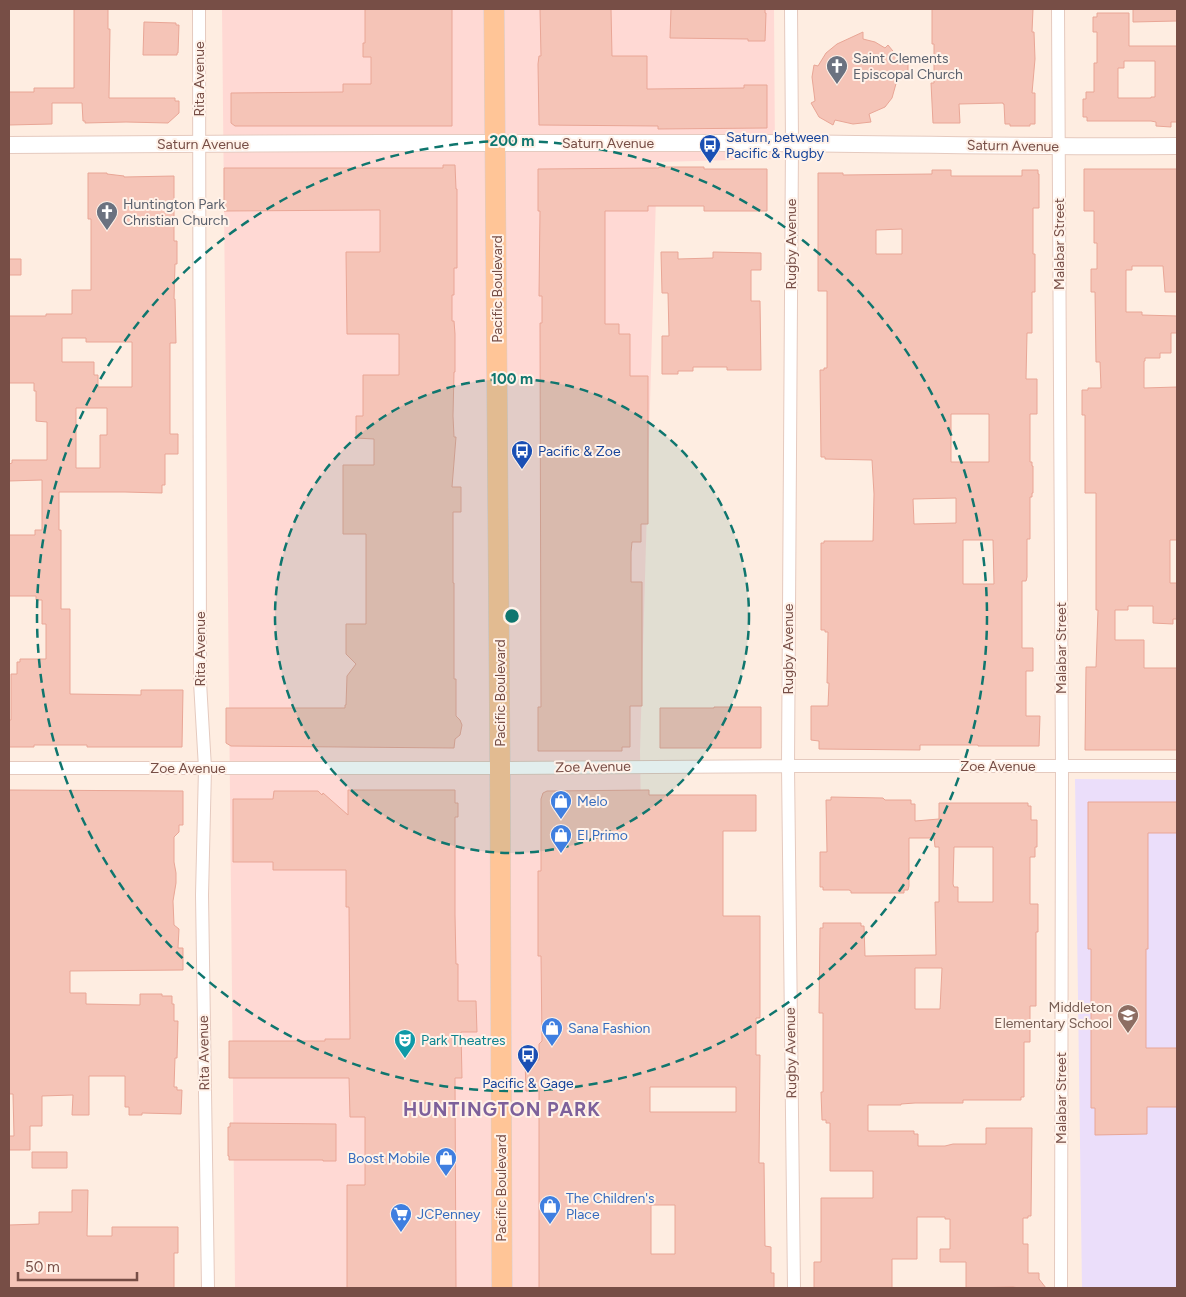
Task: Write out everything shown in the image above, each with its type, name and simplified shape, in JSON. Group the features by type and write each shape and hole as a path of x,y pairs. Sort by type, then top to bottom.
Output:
{"main road":[{"name":"Pacific Boulevard","path":"494,9 502,1288"}],"street":[{"name":"Rita Avenue","path":"199,9 200,682 205,768 202,894 208,1288"},
{"name":"Rugby Avenue","path":"790,9 792,143 788,766 794,1288"},
{"name":"Malabar Street","path":"1058,9 1062,766 1061,1288"},
{"name":"Saturn Avenue","path":"9,145 496,142 792,143 1058,147 1177,146"},
{"name":"Zoe Avenue","path":"9,768 1177,766"}],"shaded area":[{"path":"222,9 774,9 775,159 657,162 640,751 648,1288 235,1288"},
{"name":"Middleton Elementary School","path":"1075,779 1177,780 1177,1288 1082,1288"}],"building":[{"path":"74,9 108,9 108,29 110,29 109,98 175,98 175,101 179,101 179,113 168,123 85,123 83,121 82,103 52,103 52,124 9,125 9,92 34,92 34,88 74,88"},
{"path":"365,9 452,9 452,126 235,126 231,123 231,93 343,92 343,84 371,84 371,57 363,57"},
{"path":"540,9 611,9 612,56 647,56 647,89 744,88 744,85 767,85 767,128 658,129 658,126 539,125 538,64 539,56 541,56"},
{"path":"671,9 765,9 765,41 670,38"},
{"path":"932,9 1033,9 1032,32 1034,32 1035,59 1032,93 1035,93 1035,124 1030,124 1030,126 1010,126 1010,124 1005,124 1003,103 959,104 960,123 933,123 931,83 934,83 934,44 932,44"},
{"path":"1133,9 1177,9 1177,21 1133,22"},
{"path":"1097,13 1129,13 1129,46 1177,46 1177,122 1171,122 1171,127 1156,126 1156,122 1151,121 1087,121 1087,117 1083,117 1083,99 1086,99 1086,92 1094,92 1094,63 1097,63 1097,32 1093,32 1093,17 1097,17","holes":["1124,61 1155,61 1155,97 1118,98 1118,68 1124,68"]},
{"path":"144,22 176,23 176,25 179,25 177,55 143,55"},
{"path":"863,32 863,39 875,42 885,48 888,45 897,56 908,56 908,73 899,73 892,98 885,107 869,114 871,122 853,124 835,120 833,125 819,117 811,103 815,101 812,77 814,65 818,66 826,53 837,44"},
{"path":"443,165 455,165 457,189 457,268 454,268 454,295 452,295 452,321 454,321 455,334 453,416 454,437 456,437 452,487 461,487 461,512 453,512 454,679 456,679 456,716 462,725 460,735 455,739 454,748 231,746 226,743 226,708 345,708 347,676 356,664 346,654 346,624 366,624 366,534 343,534 343,465 374,465 374,439 356,438 356,416 363,416 363,375 399,375 399,334 347,334 346,252 380,252 380,210 224,211 224,168 443,168"},
{"path":"659,167 767,169 767,211 704,211 704,206 648,206 648,211 605,211 605,324 619,324 619,334 630,334 630,376 648,376 648,524 641,524 641,542 632,542 631,552 631,582 642,582 642,706 630,706 630,747 622,747 622,751 538,751 538,707 541,707 540,323 542,323 542,296 539,296 540,211 538,211 538,169"},
{"path":"1084,169 1177,169 1177,292 1165,292 1163,266 1132,266 1132,270 1126,270 1126,312 1142,312 1142,315 1177,316 1177,333 1171,333 1171,353 1160,353 1160,358 1145,358 1144,388 1177,387 1177,540 1170,540 1170,583 1177,583 1177,619 1173,619 1173,624 1153,623 1153,606 1128,606 1128,610 1115,610 1115,640 1144,640 1144,668 1177,668 1177,750 1085,750 1086,667 1096,667 1098,610 1096,610 1096,493 1085,493 1085,415 1082,415 1082,390 1101,388 1100,362 1096,362 1095,292 1091,292 1091,269 1097,269 1097,243 1094,243 1094,211 1084,211"},
{"path":"932,170 951,170 951,176 1022,176 1022,170 1038,170 1039,174 1039,208 1033,208 1035,292 1032,292 1032,333 1027,333 1026,379 1037,379 1037,414 1030,414 1030,462 1032,462 1033,466 1033,493 1032,497 1030,497 1030,539 1027,539 1027,577 1026,581 1022,581 1022,648 1033,648 1033,671 1026,671 1026,716 1040,716 1039,746 920,745 920,750 819,749 819,741 811,740 811,706 828,706 829,683 827,683 828,632 821,630 821,543 824,543 824,541 873,541 874,494 872,460 825,459 825,457 821,457 820,370 827,368 827,291 818,291 818,173 843,173 843,175 932,174","holes":["902,229 902,254 876,254 876,230","951,414 989,414 989,462 951,462","956,498 956,523 914,524 913,499","963,540 993,540 994,584 963,584"]},
{"path":"88,173 107,173 124,177 174,176 174,241 177,241 174,299 176,343 170,343 170,434 178,434 178,454 165,454 165,485 162,485 162,493 59,492 61,609 70,609 70,694 141,695 141,690 183,690 182,747 34,745 34,747 9,747 11,674 17,674 17,662 20,662 20,659 46,659 46,624 42,624 42,600 36,600 36,596 9,596 9,535 35,535 35,530 42,530 42,480 9,481 9,464 12,463 12,460 47,460 47,422 36,421 36,391 34,391 34,383 9,383 9,316 72,314 72,290 91,290 91,219 88,219","holes":["62,338 86,338 86,342 132,342 132,387 98,387 98,375 94,375 94,362 62,362","76,408 107,408 107,435 100,435 100,468 76,468"]},
{"path":"661,252 678,252 678,259 713,258 713,252 761,253 761,270 751,270 751,301 760,301 761,370 693,367 693,371 678,371 678,374 662,374 662,336 669,336 668,293 662,293"},
{"path":"9,259 21,259 21,275 9,275"},
{"path":"761,707 761,748 660,748 660,708"},
{"path":"9,790 183,791 183,825 179,825 179,832 174,837 176,883 173,901 174,925 179,929 178,948 183,948 183,970 70,971 70,993 86,993 86,1004 140,1005 140,994 172,996 174,1021 178,1021 174,1087 177,1087 177,1090 182,1090 181,1114 142,1113 142,1115 129,1115 129,1107 125,1107 125,1076 89,1076 89,1115 72,1115 73,1095 42,1096 42,1126 30,1126 30,1150 9,1150 9,1136 14,1136 13,1094 9,1094"},
{"path":"348,790 455,790 455,803 458,803 458,817 455,817 455,915 458,1001 476,1001 477,1032 461,1032 462,1078 455,1078 456,1288 347,1288 347,1185 365,1185 365,1117 350,1117 349,1078 229,1078 229,1041 325,1041 325,1039 350,1039 349,907 346,907 346,870 273,870 273,862 233,862 233,799 273,799 274,791 318,791 322,795 323,793 348,815"},
{"path":"649,790 649,795 756,795 756,831 723,831 723,916 760,916 760,1018 756,1018 756,1055 760,1055 759,1163 764,1163 765,1246 771,1247 771,1273 774,1273 774,1288 539,1288 539,1091 526,1091 525,1060 539,1060 539,1044 542,1041 541,956 538,956 538,871 541,871 541,799 543,793 547,791","holes":["650,1087 736,1087 736,1112 650,1112","651,1205 675,1205 675,1254 651,1254"]},
{"path":"831,797 911,800 911,804 915,804 915,821 939,819 939,803 1028,803 1028,806 1031,806 1031,820 1037,820 1037,847 1035,847 1035,857 1030,857 1030,904 1038,904 1038,932 1036,932 1036,1006 1030,1006 1030,1042 1024,1042 1024,1097 1021,1097 1021,1100 963,1100 963,1103 868,1105 868,1131 914,1131 914,1134 918,1134 918,1146 945,1146 953,1144 986,1144 986,1128 1032,1128 1031,1216 1023,1218 1023,1244 1028,1244 1028,1273 1039,1273 1039,1279 1046,1288 966,1288 966,1262 940,1262 940,1249 950,1249 950,1219 945,1219 945,1217 917,1217 917,1259 892,1259 892,1288 814,1288 814,1262 821,1262 821,1198 873,1198 873,1171 830,1171 830,1123 822,1120 823,1013 819,1013 820,928 823,928 823,923 861,923 861,926 864,926 865,956 936,955 935,902 939,902 939,847 935,847 934,838 909,838 909,886 908,890 904,890 904,893 851,893 849,890 823,890 823,887 820,887 820,852 827,852 826,800 831,800","holes":["954,847 993,847 993,902 958,902 958,887 954,887 953,884","915,968 942,968 940,1009 915,1009"]},
{"path":"1088,802 1177,802 1177,833 1148,833 1146,1048 1177,1048 1177,1107 1147,1107 1147,1134 1095,1135 1095,1108 1091,1108 1091,949 1088,949"},
{"path":"230,1123 336,1124 336,1161 229,1160 228,1127 230,1127"},
{"path":"32,1152 67,1152 67,1168 32,1168"},
{"path":"72,1190 88,1190 87,1236 112,1236 112,1227 178,1227 178,1253 174,1253 174,1288 9,1288 9,1225 39,1224 39,1212 72,1212"}],"place":[{"name":"Saint Clements Episcopal Church","path":"837,85"},
{"name":"Saturn, between Pacific & Rugby","path":"710,164"},
{"name":"Huntington Park Christian Church","path":"107,231"},
{"name":"Pacific & Zoe","path":"522,470"},
{"name":"Melo","path":"561,820"},
{"name":"El Primo","path":"561,854"},
{"name":"Middleton Elementary School","path":"1128,1034"},
{"name":"Sana Fashion","path":"552,1047"},
{"name":"Park Theatres","path":"405,1059"},
{"name":"Pacific & Gage","path":"528,1074"},
{"name":"Boost Mobile","path":"446,1177"},
{"name":"The Children's Place","path":"550,1225"},
{"name":"JCPenney","path":"401,1233"}],"district":[{"name":"HUNTINGTON PARK","path":"502,1109"}]}
